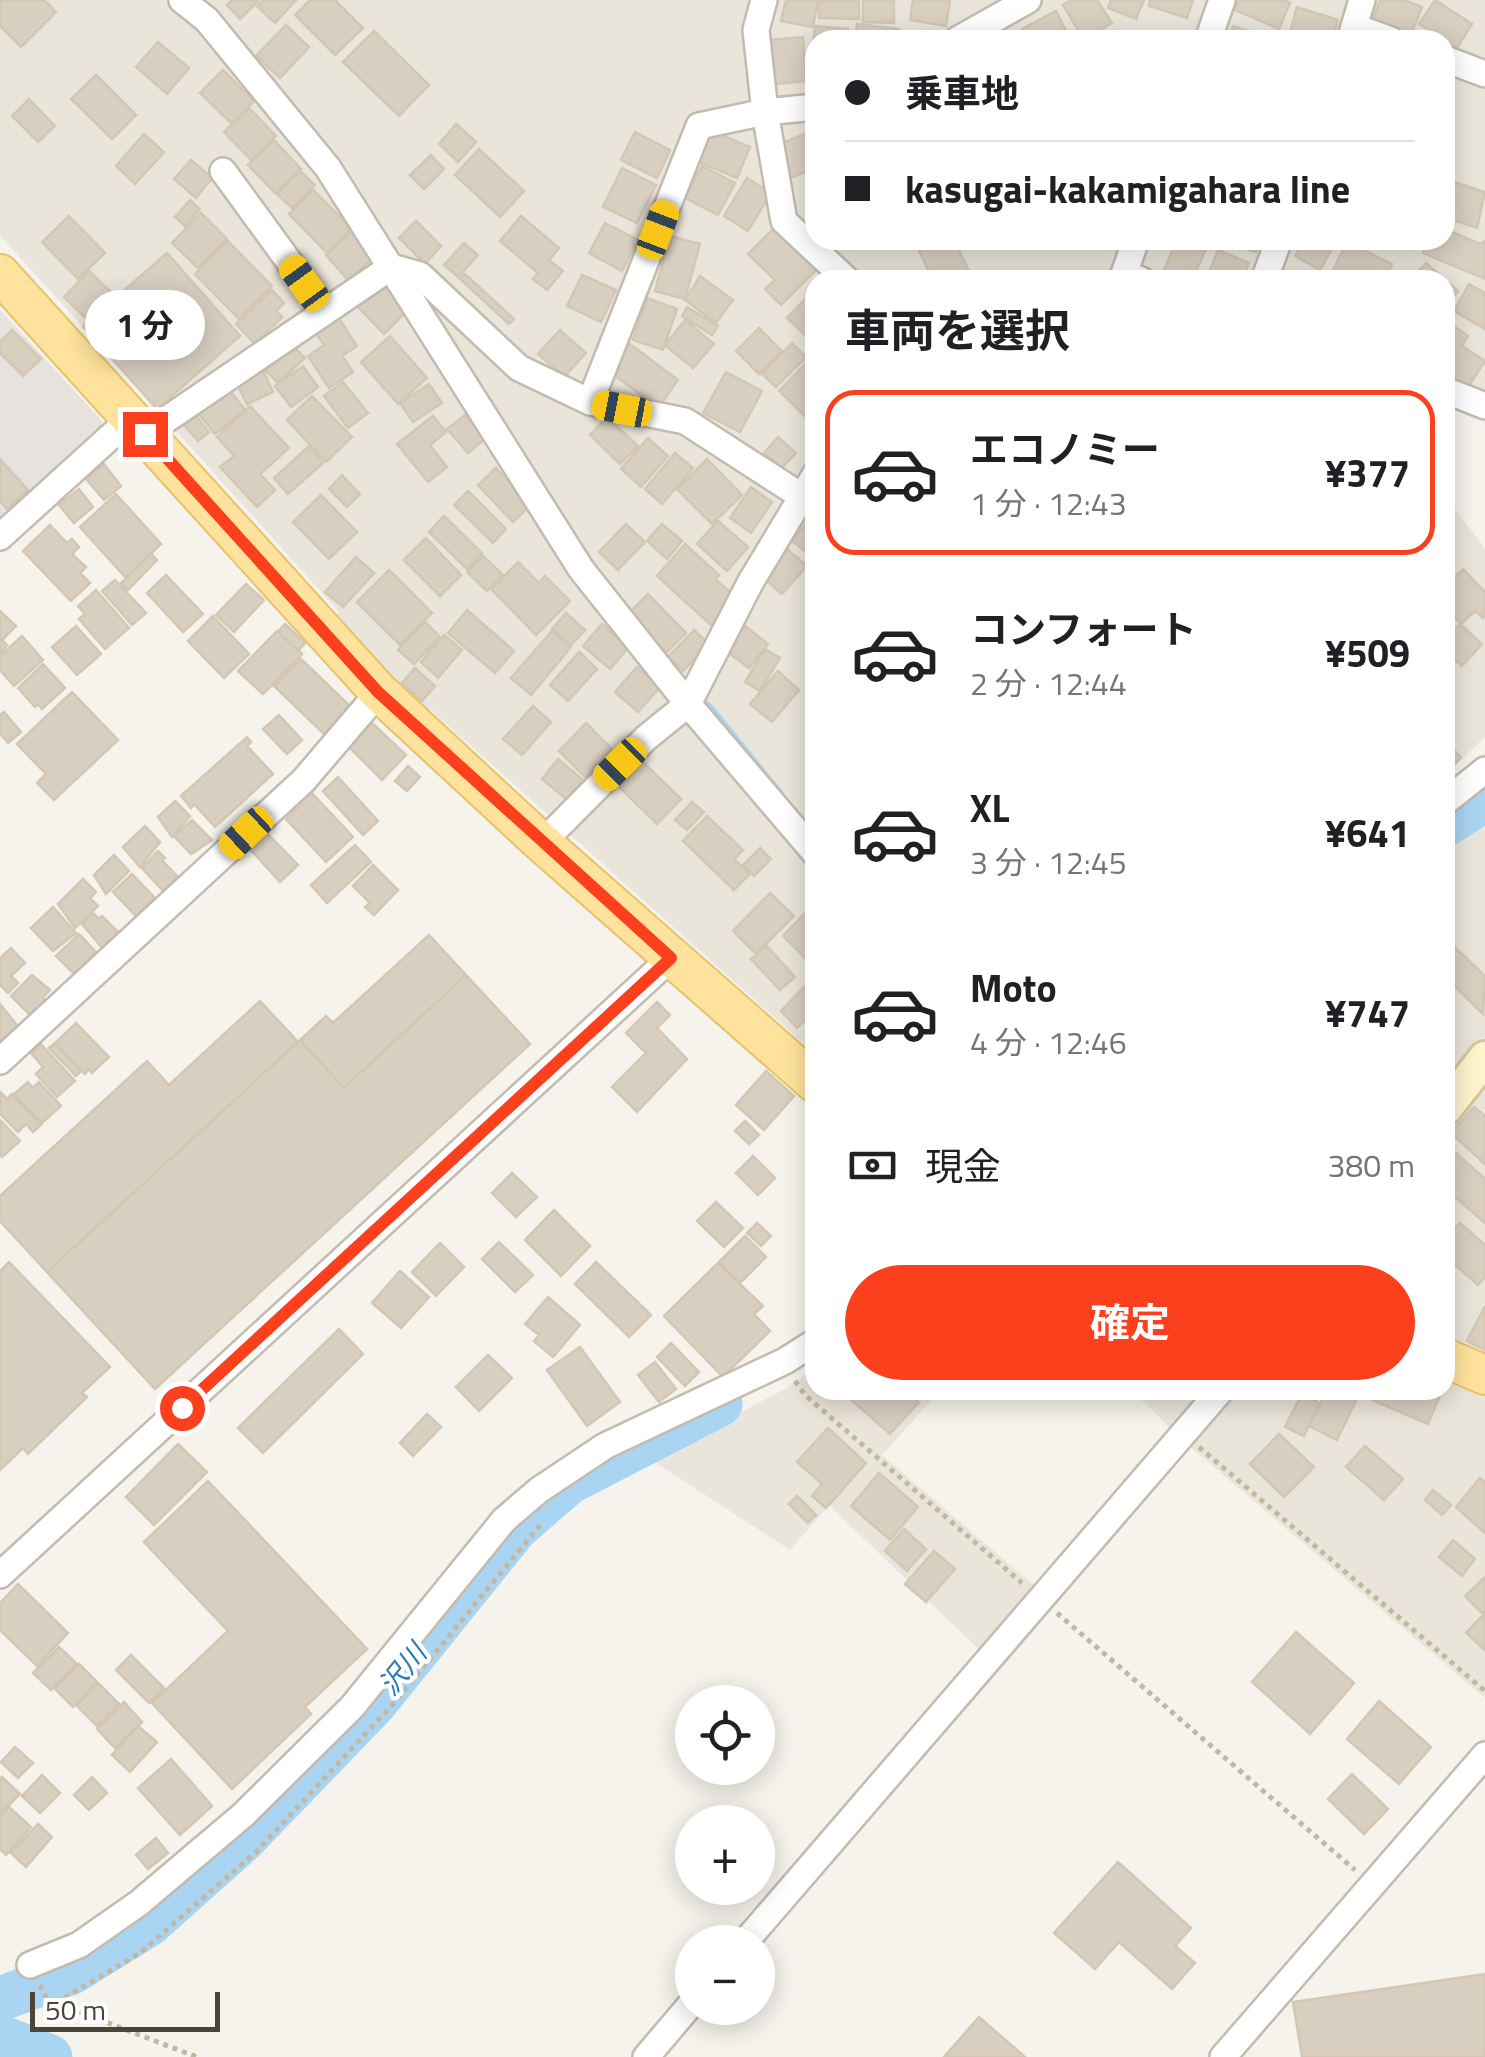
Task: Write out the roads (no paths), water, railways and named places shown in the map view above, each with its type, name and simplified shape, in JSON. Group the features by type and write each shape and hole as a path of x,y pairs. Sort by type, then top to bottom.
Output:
{"main road":[{"path":"0,274 378,692 542,843 805,1074"},
{"path":"1455,1362 1485,1375"}],"street":[{"path":"182,0 207,20 328,168 581,569 688,704 805,841"},
{"path":"764,0 756,30 765,112 784,221 805,241"},
{"path":"975,30 1028,0"},
{"path":"1212,30 1222,0"},
{"path":"1354,30 1362,0"},
{"path":"1455,64 1485,74"},
{"path":"590,402 699,126 805,107"},
{"path":"224,171 325,311"},
{"path":"815,250 836,270"},
{"path":"0,537 138,426 390,268 420,275 519,368 590,402 685,421 805,500"},
{"path":"1455,394 1485,406"},
{"path":"542,843 646,738 688,704 750,583 805,506"},
{"path":"0,1061 304,780 378,692"},
{"path":"1455,794 1485,770"},
{"path":"3,1567 671,958"},
{"path":"1455,1096 1485,1058"},
{"path":"30,1965 79,1944 139,1902 243,1815 352,1707 504,1520 539,1490 605,1446 805,1348"},
{"path":"760,1925 1214,1400"},
{"path":"1222,2057 1485,1755"},
{"path":"646,2057 675,2023"}],"waterway":[{"path":"697,698 710,708 779,793"},
{"name":"沢川","path":"1455,818 1485,799"},
{"name":"沢川","path":"0,1999 72,1972 149,1924 243,1840 375,1703 516,1528 569,1482 720,1404"},
{"path":"0,2037 50,2057"}]}
